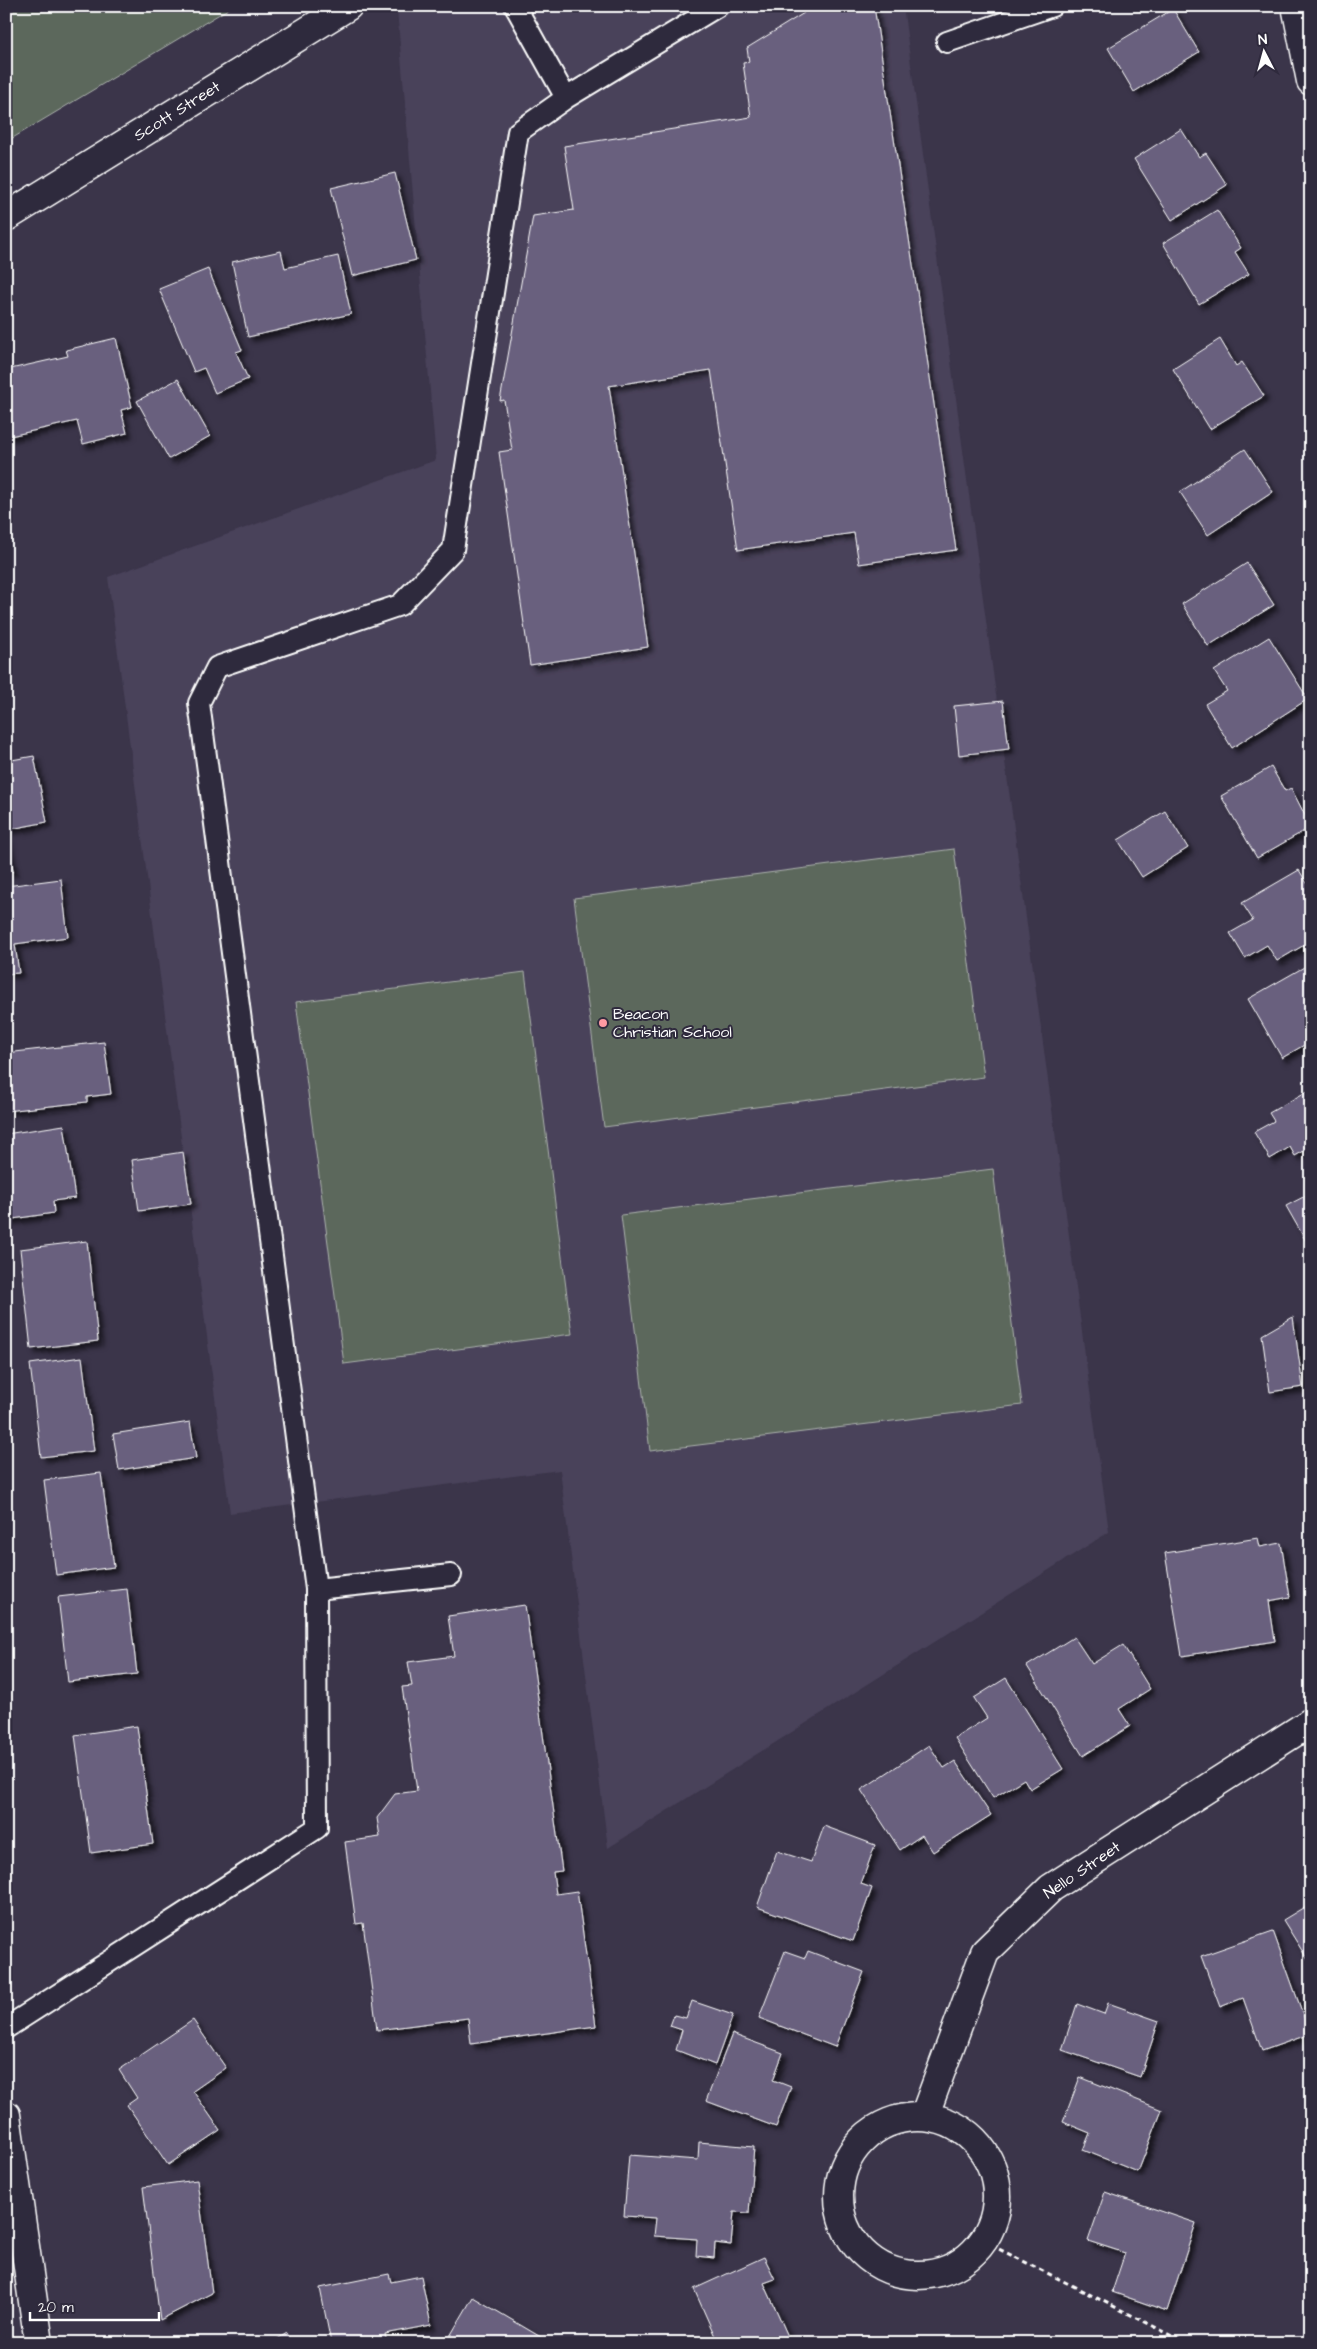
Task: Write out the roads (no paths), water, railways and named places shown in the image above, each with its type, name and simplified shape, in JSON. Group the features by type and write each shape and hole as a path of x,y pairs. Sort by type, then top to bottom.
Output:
{"street":[{"name":"Scott Street","path":"6,217 348,6"},
{"path":"1296,6 1311,81"},
{"name":"Nello Street","path":"924,2116 985,1952 1050,1888 1311,1722"},
{"path":"6,2115 39,2343"},
{"path":"924,2116 949,2123 970,2136 986,2154 996,2177 998,2202 992,2226 979,2248 959,2264 936,2273 911,2275 885,2268 862,2252 846,2230 839,2203 842,2176 853,2151 872,2131 897,2120 924,2116"}],"lane":[{"path":"515,6 566,98"},
{"path":"6,2028 317,1828 316,1589 199,703 217,667 400,606 453,550 518,132 566,98 718,6"},
{"path":"947,42 1052,6"},
{"path":"316,1589 452,1575"}],"place":[{"name":"Beacon Christian School","path":"603,1023"}]}
